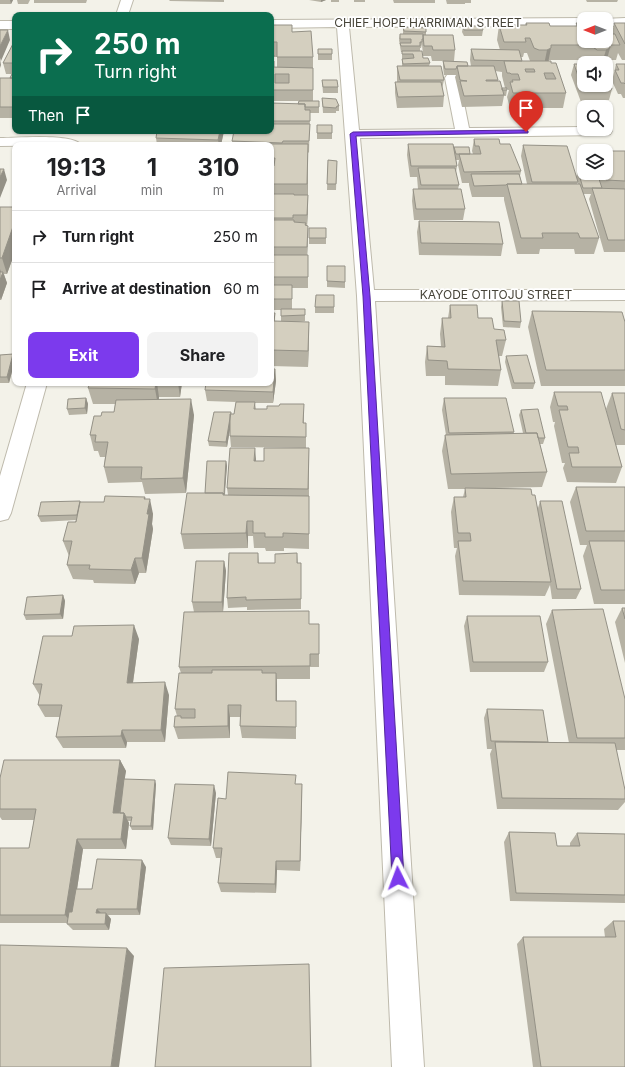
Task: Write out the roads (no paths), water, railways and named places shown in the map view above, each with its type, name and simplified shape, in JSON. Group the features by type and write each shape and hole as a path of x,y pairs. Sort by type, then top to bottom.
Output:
{"street":[{"path":"123,12 127,0"},
{"name":"CHIEF HOPE HARRIMAN STREET","path":"274,24 577,22"},
{"path":"613,22 625,22"},
{"path":"343,24 366,296 408,1067"},
{"path":"0,25 12,25"},
{"path":"452,78 463,133"},
{"path":"353,134 577,131"},
{"path":"0,142 64,142"},
{"name":"KAYODE OTITOJU STREET","path":"366,296 625,295"},
{"path":"0,513 36,386"}]}
